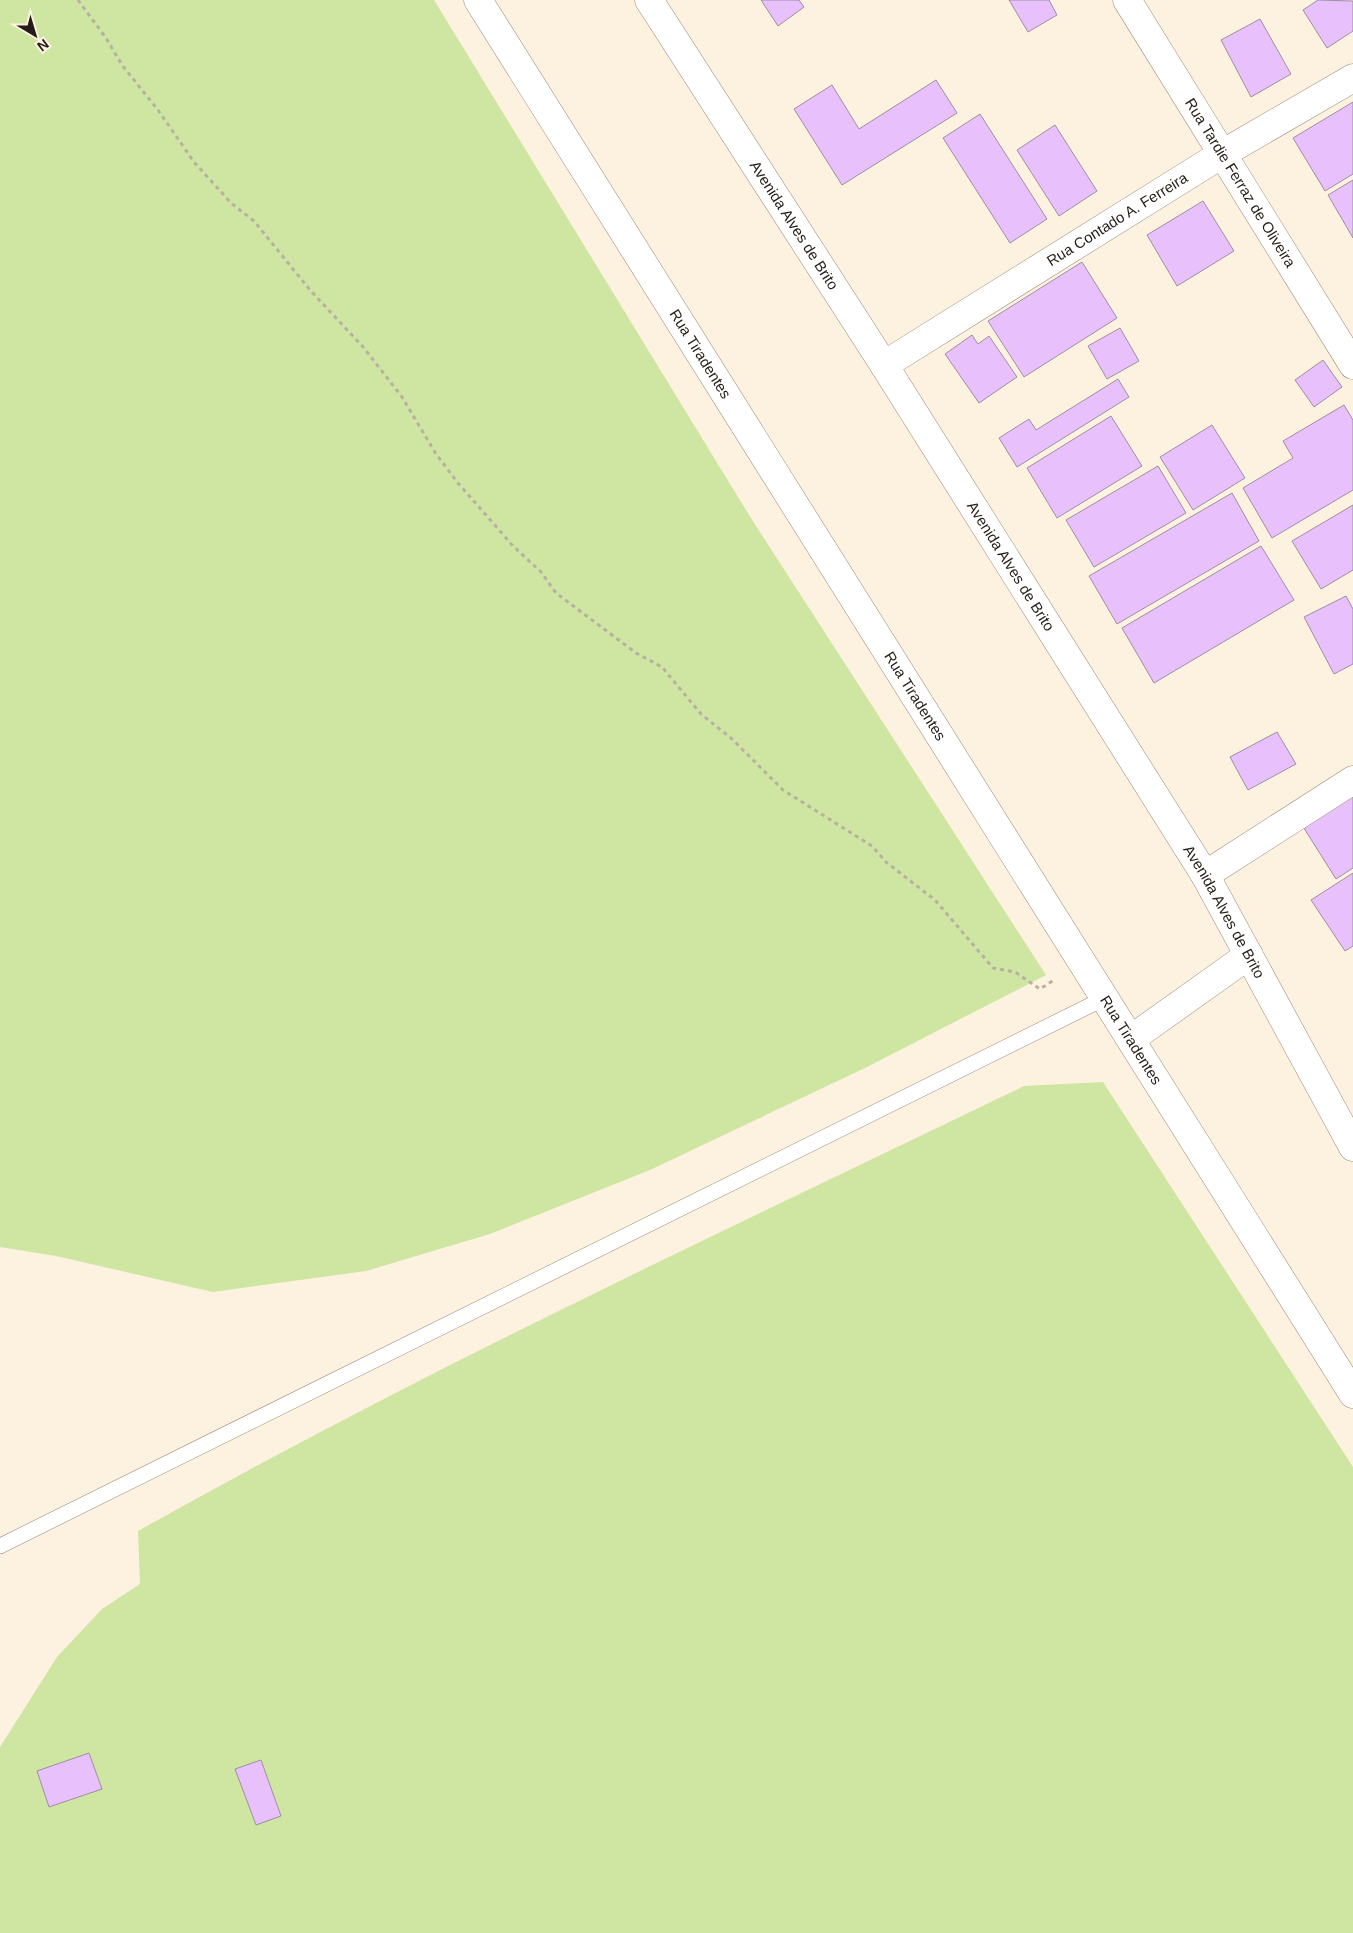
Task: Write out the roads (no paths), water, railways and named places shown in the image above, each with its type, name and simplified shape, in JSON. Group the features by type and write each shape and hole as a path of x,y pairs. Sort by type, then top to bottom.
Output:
{"street":[{"name":"Rua Tiradentes","path":"478,0 1353,1394"},
{"name":"Avenida Alves de Brito","path":"648,0 884,365 1205,875 1353,1147"},
{"name":"Rua Tardie Ferraz de Oliveira","path":"1127,0 1353,364"},
{"name":"Rua Contado A. Ferreira","path":"884,365 1222,154 1353,78"},
{"path":"1205,875 1353,780"},
{"path":"1131,1039 1250,955"}],"lane":[{"path":"0,1546 1105,998"}]}
